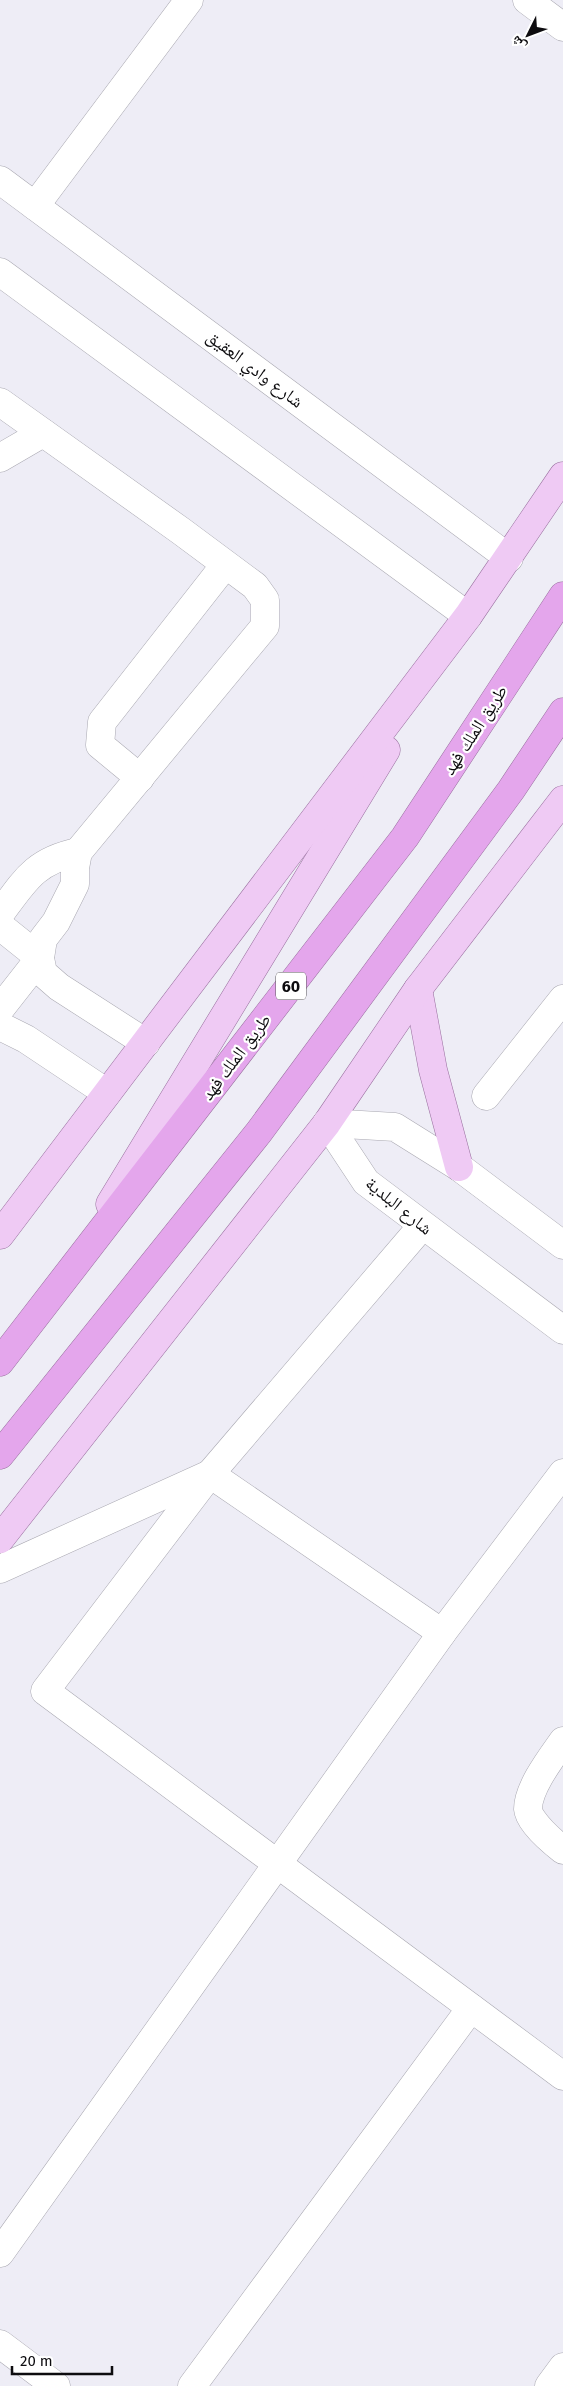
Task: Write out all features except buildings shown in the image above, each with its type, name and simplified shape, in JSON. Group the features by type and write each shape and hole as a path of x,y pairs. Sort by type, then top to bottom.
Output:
{"highway":[{"name":"طريق الملك فهد","path":"0,1362 405,837 563,596"},
{"path":"0,1455 259,1132 505,798 563,712"}],"main road":[{"path":"0,1236 468,616 563,476"},
{"path":"57,1290 468,616"},
{"path":"0,1539 327,1122 418,989 563,800"},
{"path":"418,989 433,1070 458,1167"}],"street":[{"path":"35,206 188,0"},
{"path":"527,0 563,27"},
{"name":"شارع وادي العقيق","path":"0,180 509,558"},
{"path":"0,272 468,616"},
{"path":"0,402 255,586 265,600 267,612 265,626 78,852 74,884 56,922 43,939 40,958 43,973 59,987 146,1043"},
{"path":"0,458 43,433"},
{"path":"140,778 100,745 102,722 225,564"},
{"path":"0,914 25,879 43,865 59,856 78,852"},
{"path":"0,926 40,958"},
{"path":"0,1009 40,958"},
{"path":"486,1096 563,999"},
{"path":"0,1026 26,1039 107,1093"},
{"path":"327,1122 395,1127 458,1167 563,1245"},
{"name":"شارع البلدية","path":"327,1122 366,1182 422,1226 563,1330"},
{"path":"422,1226 210,1474 45,1691 563,2076"},
{"path":"0,2253 442,1633 563,1473"},
{"path":"0,1569 210,1474"},
{"path":"210,1474 442,1633"},
{"path":"563,1741 538,1777 528,1809 530,1815 546,1836 563,1850"},
{"path":"192,2386 471,2008"},
{"path":"0,2344 56,2386"},
{"path":"549,2386 563,2367"}]}
